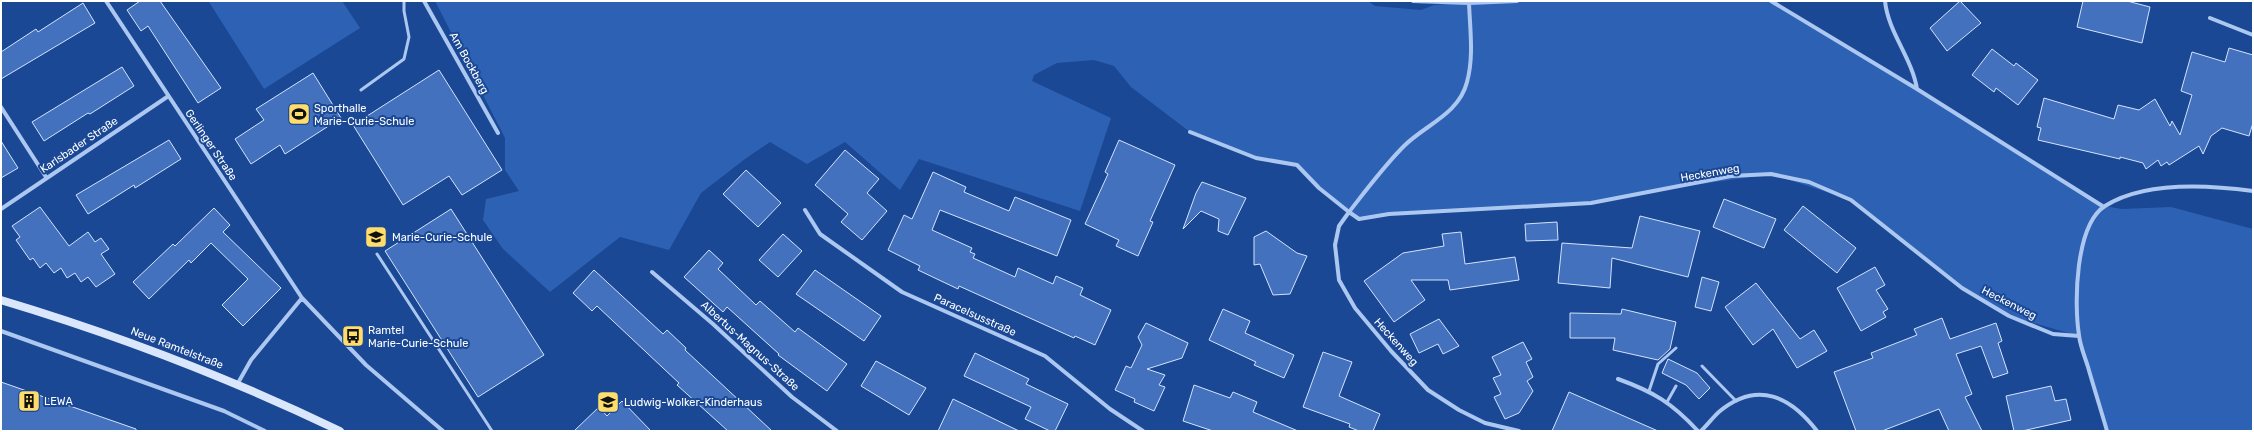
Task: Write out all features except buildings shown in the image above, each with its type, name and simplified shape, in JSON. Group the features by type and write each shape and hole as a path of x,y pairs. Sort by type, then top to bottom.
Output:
{"main road":[{"name":"Neue Ramtelstraße","path":"1,300 120,338 238,383 340,431"}],"street":[{"name":"Gerlinger Straße","path":"106,1 167,97 302,298 366,365 443,431"},
{"name":"Am Bockberg","path":"424,1 498,133"},
{"path":"1413,1 1469,3 1517,1"},
{"path":"1771,1 1917,89 2104,206"},
{"path":"1885,1 1886,15 1914,75 1917,89"},
{"name":"Heckenweg","path":"1469,3 1471,60 1467,83 1457,100 1443,117 1404,145 1339,226 1335,245 1339,280 1355,308 1391,351 1428,390 1459,410 1485,423 1518,431"},
{"path":"2210,18 2253,35"},
{"name":"Karlsbader Straße","path":"1,209 46,177 167,97"},
{"path":"1,107 46,177"},
{"name":"Heckenweg","path":"1190,132 1256,158 1297,165 1319,188 1359,219 1390,214 1591,203 1731,176 1771,174 1809,182 1851,200 1962,288 2009,316 2053,334 2079,336"},
{"path":"2107,431 2079,336 2076,303 2078,271 2089,224 2104,206 2149,190 2187,186 2253,191"},
{"name":"Paracelsusstraße","path":"805,210 820,234 902,292 1046,356 1110,408 1143,431"},
{"name":"Albertus-Magnus-Straße","path":"652,272 713,324 792,397 837,431"},
{"path":"238,383 251,360 302,298"},
{"path":"1,331 224,412 265,431"},
{"path":"1618,379 1649,390 1679,410 1698,431"},
{"path":"1701,431 1721,411 1745,396 1764,394 1782,400 1804,414 1817,431"}],"lane":[{"path":"361,90 404,60 408,37 404,1"},
{"path":"377,254 492,431"},
{"path":"1649,390 1658,364 1676,348"},
{"path":"1702,366 1736,402"},
{"path":"1667,402 1676,386"}],"shaded area":[{"path":"342,1 360,28 264,89 209,2"},
{"path":"435,1 1368,1 1375,6 1421,10 1434,5 1491,1 1770,1 1917,89 2104,206 2122,209 2171,207 2253,229 2253,431 2107,431 2079,336 2009,316 1962,288 1851,200 1771,174 1681,187 1591,203 1389,214 1359,219 1319,188 1297,165 1256,158 1190,132 1131,87 1114,66 1094,60 1057,63 1034,75 1032,81 1111,118 1080,211 919,159 900,190 845,142 807,164 770,142 701,193 669,250 620,237 550,292 503,249 483,220 486,199 519,191 505,170 505,138"}],"place":[{"name":"Sporthalle Marie-Curie-Schule","path":"299,114"},
{"name":"Marie-Curie-Schule","path":"376,237"},
{"name":"Ramtel Marie-Curie-Schule","path":"353,336"},
{"name":"LEWA","path":"29,401"},
{"name":"Ludwig-Wolker-Kinderhaus","path":"608,402"}]}
